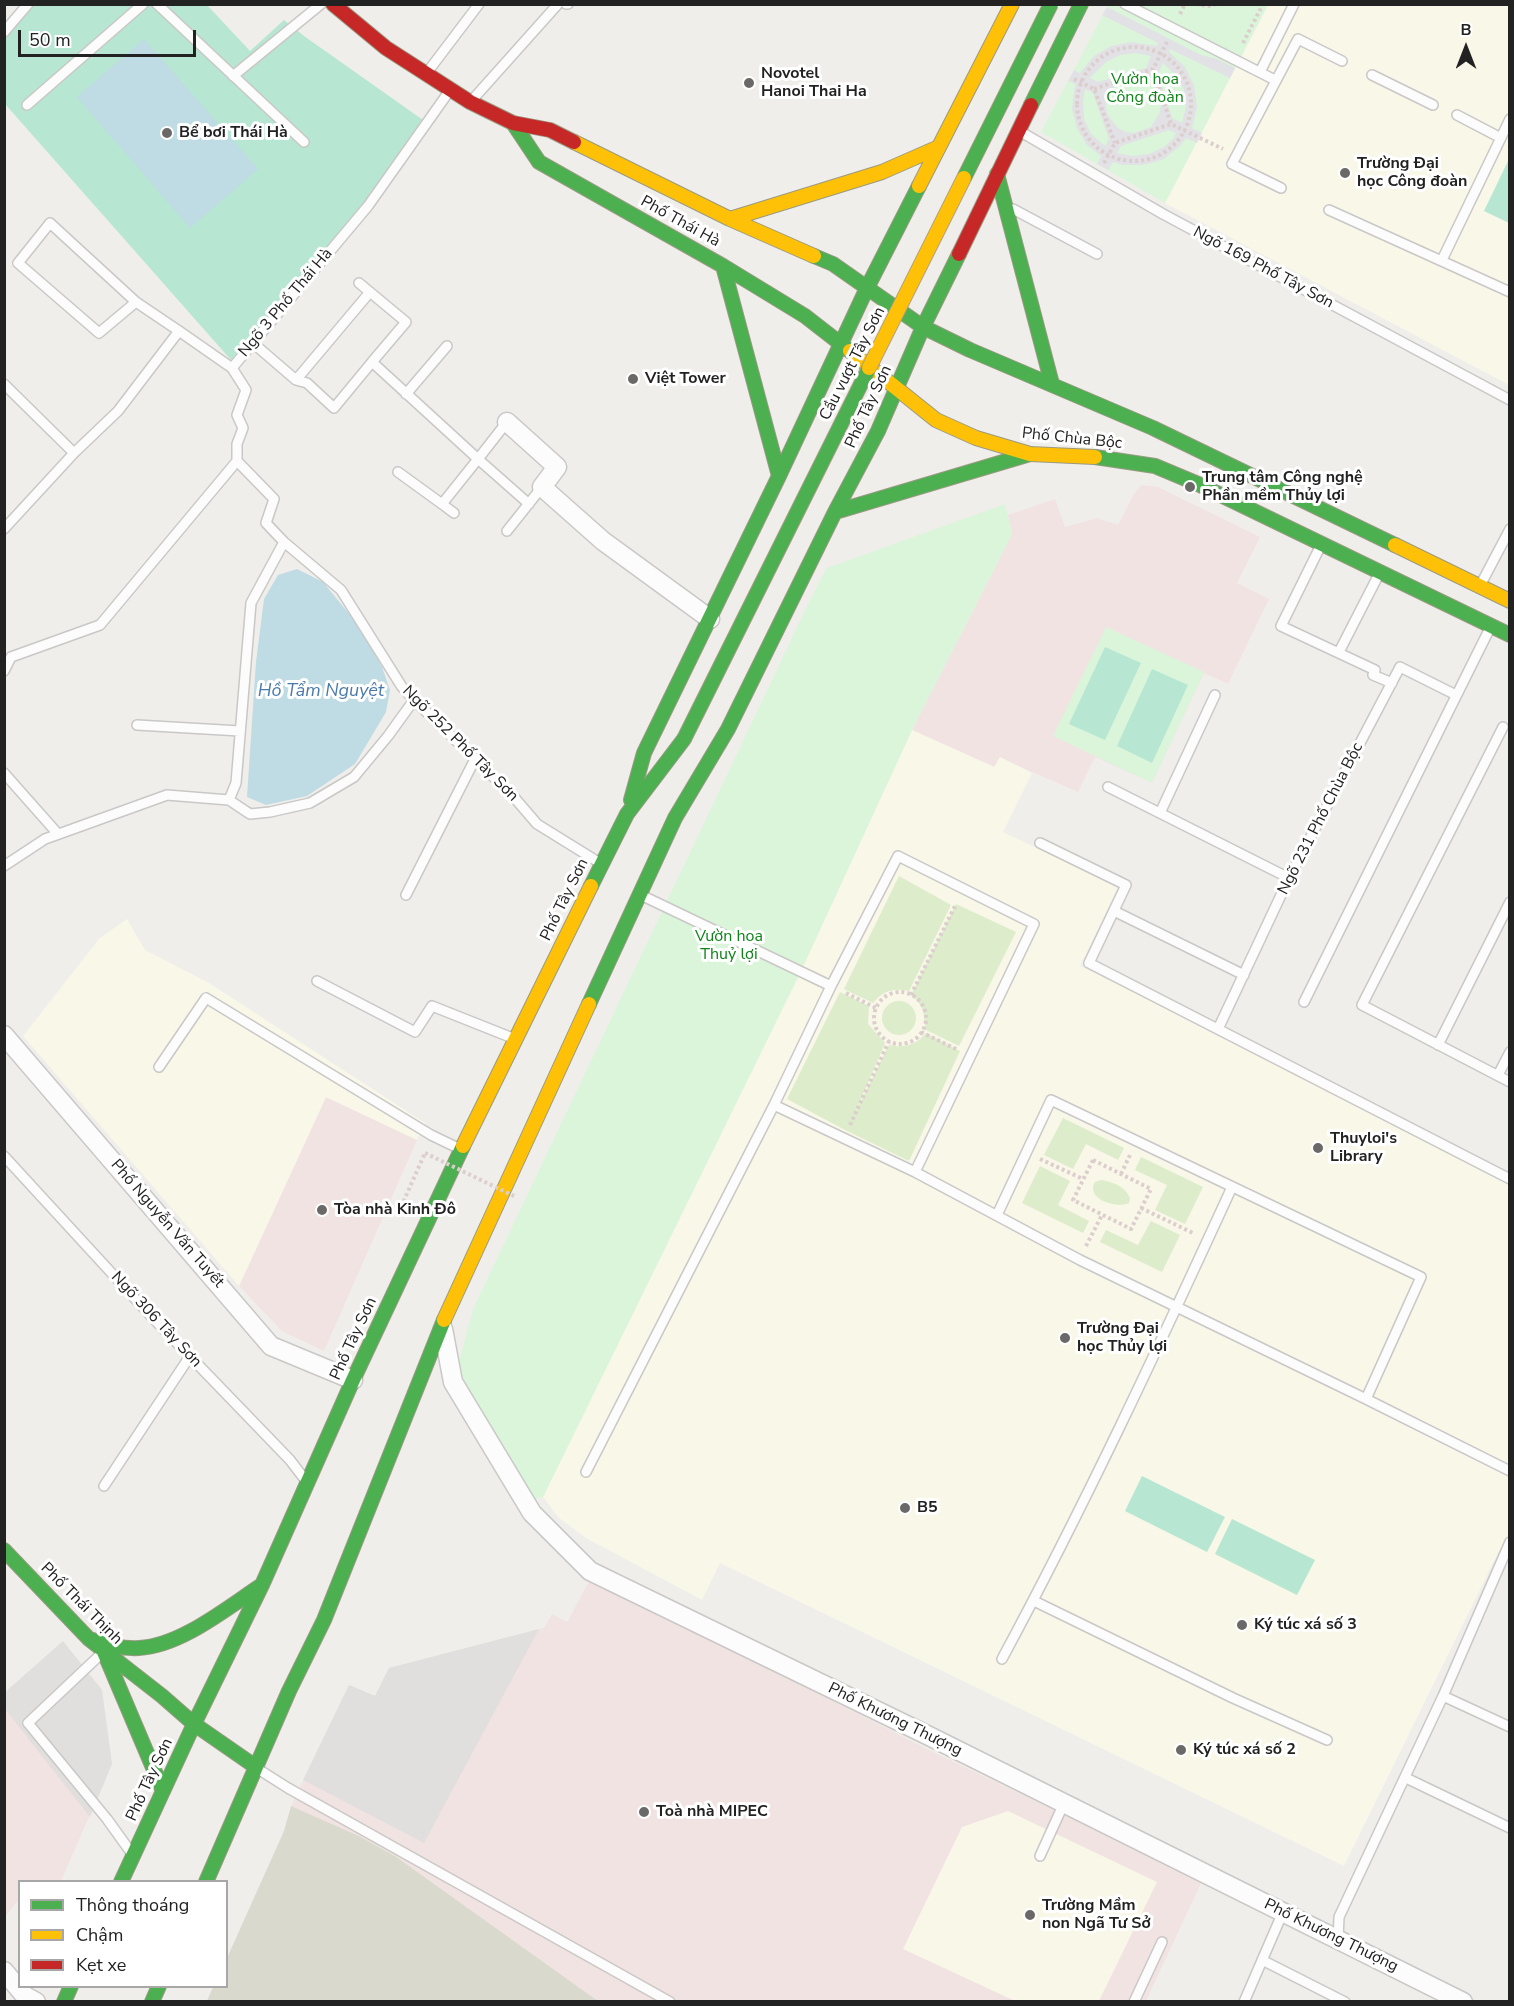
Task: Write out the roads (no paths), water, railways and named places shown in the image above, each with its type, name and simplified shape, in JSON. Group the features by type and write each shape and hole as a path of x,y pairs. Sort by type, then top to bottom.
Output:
{"main road":[{"name":"Phố Thái Hà","path":"333,4 387,48 470,102 513,123 550,130 730,219 833,264 923,327"},
{"name":"Phố Tây Sơn","path":"627,814 644,753 779,476 867,288 1012,4"},
{"name":"Cầu vượt Tây Sơn","path":"684,739 1051,4"},
{"name":"Phố Tây Sơn","path":"206,1880 289,1691 324,1620 442,1324 675,818 728,729 835,512 878,431 923,327 1081,4"},
{"name":"Phố Thái Hà","path":"513,123 539,162 723,266 805,316 896,390"},
{"path":"730,219 882,172 939,147"},
{"path":"998,174 1052,384"},
{"path":"914,195 916,218"},
{"path":"924,231 929,237 947,241 966,239"},
{"path":"723,266 779,476"},
{"name":"Phố Chùa Bộc","path":"923,327 1153,428 1509,601"},
{"name":"Phố Chùa Bộc","path":"896,390 936,420 976,438 1030,454 1090,456 1155,466 1198,484 1509,635"},
{"path":"796,437 816,432 826,433 842,441 860,465"},
{"path":"835,512 1030,454"},
{"name":"Phố Tây Sơn","path":"121,1880 262,1585 353,1380 515,1039 627,814 684,739"},
{"path":"681,762 684,739"},
{"name":"Phố Tây Sơn","path":"675,818 679,784"},
{"name":"Phố Thái Thịnh","path":"4,1550 104,1652 162,1696 194,1724 256,1767"},
{"path":"89,1639 114,1646 144,1648 164,1642 186,1632 262,1585"},
{"path":"104,1652 163,1791"}],"street":[{"path":"507,422 557,467 542,487 603,542 710,619"},
{"name":"Phố Nguyễn Văn Tuyết","path":"4,1035 271,1346 353,1380"},
{"name":"Phố Khương Thượng","path":"442,1324 453,1382 532,1513 590,1571 1463,2001"},
{"path":"4,1971 18,1988"},
{"path":"18,1988 25,1996 36,2001"}],"lane":[{"path":"4,32 28,4"},
{"path":"27,105 143,4"},
{"path":"157,4 304,142"},
{"path":"233,76 321,4"},
{"path":"426,75 478,4"},
{"path":"470,102 558,4"},
{"path":"1125,4 1275,80"},
{"path":"1260,72 1294,4"},
{"path":"1281,188 1232,164 1298,39 1342,61"},
{"path":"1372,75 1433,105"},
{"name":"Ngõ 3 Phố Thái Hà","path":"136,302 99,333 18,263 50,223 136,302 232,368 368,206 450,90"},
{"path":"1457,115 1501,138"},
{"path":"1442,260 1509,119"},
{"name":"Ngõ 169 Phố Tây Sơn","path":"1019,131 1163,214 1509,400"},
{"path":"1006,206 1097,254"},
{"path":"1329,210 1509,292"},
{"path":"253,343 296,380 307,383 334,408 406,322 359,283"},
{"path":"296,380 370,292"},
{"path":"4,529 74,453 118,411 178,331"},
{"path":"406,394 447,346"},
{"path":"372,362 529,504"},
{"path":"4,671 11,657 100,625 237,461 237,444 243,428 237,415 246,390 232,368"},
{"path":"4,384 74,453"},
{"path":"442,504 507,422"},
{"name":"Ngõ 252 Phố Tây Sơn","path":"237,461 274,499 266,523 284,542 341,590 402,687 513,796 537,824 602,864"},
{"path":"398,472 454,513"},
{"path":"507,531 542,487"},
{"path":"1480,587 1509,529"},
{"path":"229,800 236,783 251,603 284,542"},
{"path":"1321,544 1281,626 1375,670 1373,675 1392,683 1400,667 1456,695"},
{"path":"1339,652 1379,573"},
{"path":"1304,1002 1491,626"},
{"name":"Ngõ 231 Phố Chùa Bộc","path":"1218,1029 1289,878 1392,683"},
{"path":"1160,813 1215,695"},
{"path":"4,866 45,838 167,795 229,800 250,814 310,803 354,777 414,700"},
{"path":"137,725 240,731"},
{"path":"1503,727 1362,1005 1509,1082"},
{"path":"406,895 475,759"},
{"path":"4,772 58,834"},
{"path":"1108,787 1289,878"},
{"path":"1040,843 1126,885 1089,963 1509,1179"},
{"path":"586,1472 774,1105 831,986 898,856 1034,924 915,1172"},
{"path":"640,894 831,986"},
{"path":"1438,1045 1509,902"},
{"path":"1114,911 1244,975"},
{"path":"317,981 415,1032 432,1006 515,1039"},
{"path":"159,1067 206,998 431,1135 462,1151"},
{"path":"1498,1075 1509,1052"},
{"path":"997,1215 1051,1100 1421,1277 1366,1399"},
{"path":"774,1105 915,1172 1080,1260 1509,1471"},
{"name":"Ngõ 306 Tây Sơn","path":"4,1156 290,1460 308,1484"},
{"path":"1002,1659 1034,1601 1177,1307 1232,1186"},
{"path":"104,1486 190,1356"},
{"path":"1338,1940 1339,1917 1406,1778 1509,1542"},
{"path":"1034,1601 1233,1698 1327,1740"},
{"path":"104,1652 28,1723 108,1819 133,1855"},
{"path":"1443,1696 1509,1726"},
{"path":"256,1767 288,1788 670,2001"},
{"path":"1406,1778 1509,1828"},
{"path":"1040,1856 1064,1803"},
{"path":"1244,2001 1284,1912"},
{"path":"1320,1931 1339,1917"},
{"path":"1134,2001 1162,1942"},
{"path":"1262,1960 1345,2001"}],"water":[{"name":"Bể bơi Thái Hà","path":"144,39 258,169 190,228 77,97"},
{"name":"Hồ Tẩm Nguyệt","path":"297,569 323,582 350,615 382,667 390,690 386,712 355,764 307,796 266,805 247,797 256,662 264,599 278,575"}],"place":[{"name":"Novotel Hanoi Thai Ha","path":"749,83"},
{"name":"Bể bơi Thái Hà","path":"167,133"},
{"name":"Trường Đại học Công đoàn","path":"1345,173"},
{"name":"Việt Tower","path":"633,379"},
{"name":"Trung tâm Công nghệ Phần mềm Thủy lợi","path":"1190,487"},
{"name":"Thuyloi's Library","path":"1318,1148"},
{"name":"Tòa nhà Kinh Đô","path":"322,1210"},
{"name":"Trường Đại học Thủy lợi","path":"1065,1338"},
{"name":"B5","path":"905,1508"},
{"name":"Ký túc xá số 3","path":"1242,1625"},
{"name":"Ký túc xá số 2","path":"1181,1750"},
{"name":"Toà nhà MIPEC","path":"644,1812"},
{"name":"Trường Mầm non Ngã Tư Sở","path":"1030,1915"}],"park label":[{"name":"Vườn hoa Công đoàn","path":"1145,89"},
{"name":"Vườn hoa Thuỷ lợi","path":"729,946"}]}
